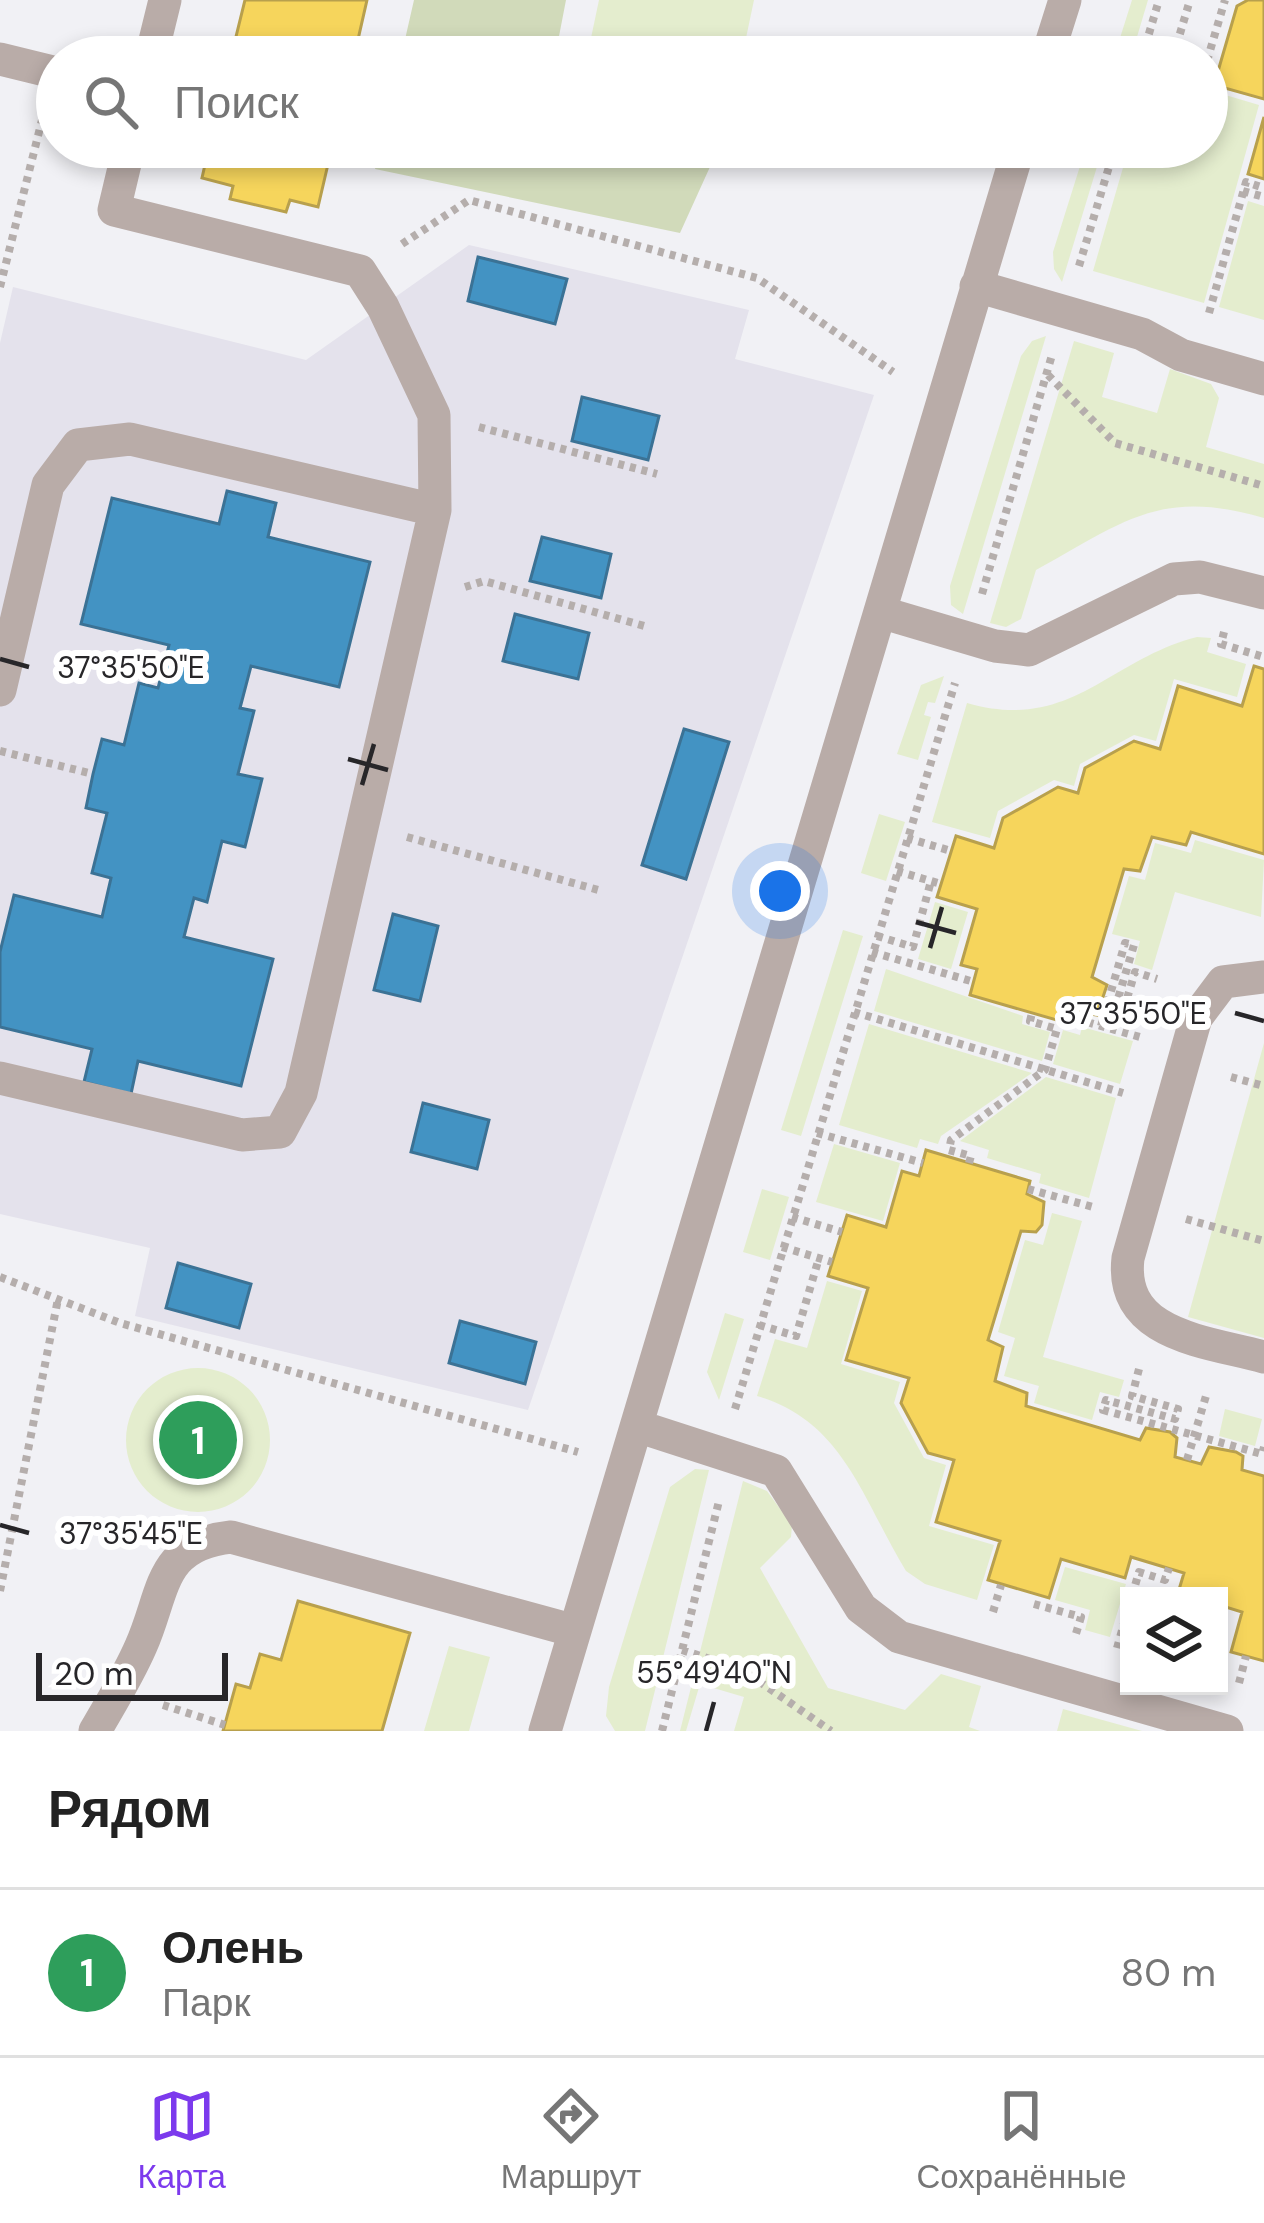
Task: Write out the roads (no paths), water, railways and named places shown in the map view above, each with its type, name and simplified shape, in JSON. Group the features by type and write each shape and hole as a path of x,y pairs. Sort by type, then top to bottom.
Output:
{"lane":[{"path":"156,36 165,0"},
{"path":"1054,36 1065,0"},
{"path":"0,59 36,68"},
{"path":"0,1078 242,1135 280,1132 302,1094 435,510 434,415 383,307 360,271 114,210 124,168"},
{"path":"545,1731 1013,168"},
{"path":"976,286 1065,311 1264,380"},
{"path":"0,690 48,485 78,445 130,439 435,510"},
{"path":"880,612 1029,650 1186,577 1264,593"},
{"path":"1264,976 1222,982 1196,1018 1128,1258 1130,1294 1154,1324 1264,1358"},
{"path":"637,1426 776,1471 860,1608 899,1637 1227,1731"},
{"path":"95,1731 130,1673 169,1568 207,1540 231,1538 575,1631"}],"place":[{"name":"Олень","path":"198,1440"}]}
